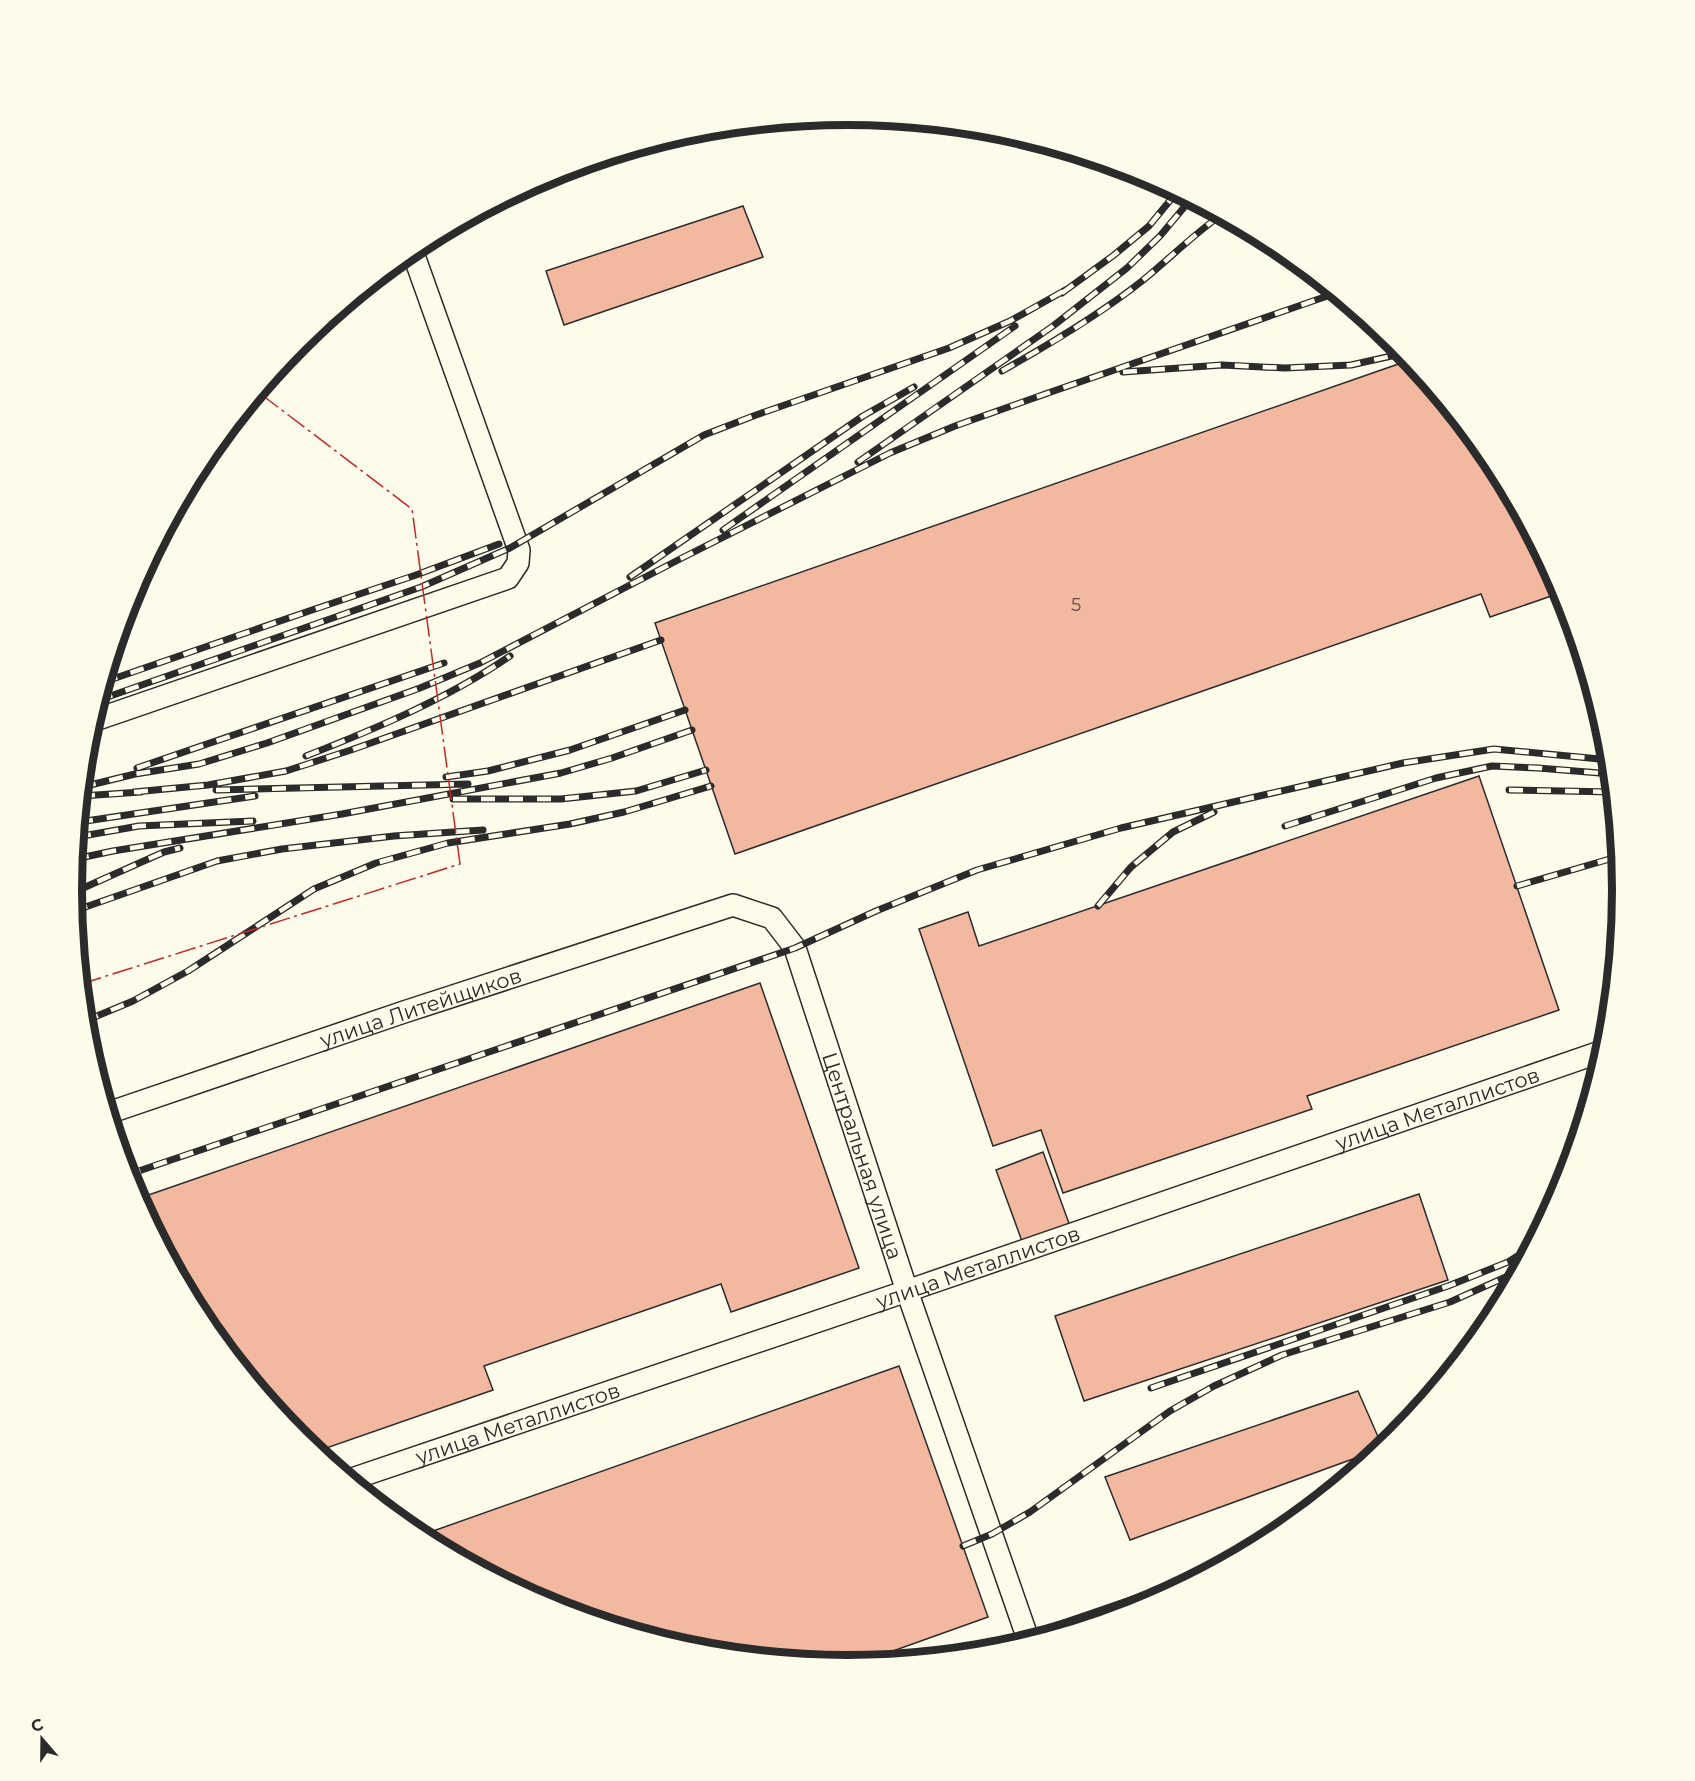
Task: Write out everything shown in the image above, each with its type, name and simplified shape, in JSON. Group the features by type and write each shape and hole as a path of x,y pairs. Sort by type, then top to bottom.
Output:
{"street":[{"path":"103,718 508,578 518,563 519,550 415,259"},
{"name":"улица Литейщиков","path":"116,1110 404,1012 733,905"},
{"name":"Центральная улица","path":"733,905 772,918 795,948 907,1291 1026,1634"},
{"name":"улица Металлистов","path":"357,1477 1595,1054"}],"building":[{"path":"743,206 763,257 564,325 546,271"},
{"path":"1401,363 1423,386 1484,465 1534,552 1553,595 1490,617 1481,594 735,854 655,623"},
{"path":"1479,776 1559,1010 1307,1096 1312,1109 1063,1193 1041,1130 993,1146 919,929 968,912 979,946"},
{"path":"760,983 859,1268 731,1312 721,1284 484,1366 493,1390 325,1449 272,1395 211,1316 161,1229 147,1196"},
{"path":"1043,1152 1070,1226 1023,1244 996,1170"},
{"path":"1419,1194 1448,1280 1084,1401 1055,1316"},
{"path":"899,1366 988,1617 884,1654 797,1654 748,1649 698,1641 602,1615 509,1577 430,1532"},
{"path":"1358,1391 1379,1439 1363,1455 1130,1540 1105,1477"}],"railway":[{"path":"1062,293 1149,226 1172,198"},
{"path":"858,462 1053,326 1127,268 1160,236 1187,204"},
{"path":"1002,371 1109,306 1215,220"},
{"path":"108,697 421,587 510,548 704,435 949,348 1010,321 1069,288"},
{"path":"90,785 135,774 199,764 267,743 420,688 480,663 890,453 955,426 1328,296"},
{"path":"723,530 1015,326"},
{"path":"1123,372 1222,365 1285,368 1351,365 1393,356"},
{"path":"630,577 863,416 914,387"},
{"path":"113,679 416,575 499,544"},
{"path":"134,792 208,785 286,771 661,640"},
{"path":"306,756 385,724 437,699 510,656"},
{"path":"137,768 444,663"},
{"path":"446,777 488,771 570,750 685,710"},
{"path":"83,857 342,814 561,773 692,730"},
{"path":"137,1172 795,948 876,911 977,870 1121,828 1403,763 1494,749 1601,759"},
{"path":"1285,826 1436,778 1492,766 1603,773"},
{"path":"453,799 561,799 636,791 706,770"},
{"path":"216,790 468,784"},
{"path":"93,1018 133,1001 188,971 314,889 376,863 448,843 570,824 624,812 711,786"},
{"path":"1509,790 1606,792"},
{"path":"89,795 141,792"},
{"path":"86,821 255,796"},
{"path":"1098,906 1131,867 1173,832 1214,812"},
{"path":"84,836 139,826 253,821"},
{"path":"83,908 217,861 282,849 394,836 483,830"},
{"path":"82,889 164,852 180,848"},
{"path":"1517,886 1611,859"},
{"path":"1151,1388 1448,1286 1508,1262 1520,1254"},
{"path":"963,1546 992,1534 1030,1512 1170,1411 1214,1386 1282,1355 1450,1302 1508,1276"},
{"path":"1051,1627 1144,1595"}],"power":[{"path":"88,982 460,864 412,509 264,396"}]}
